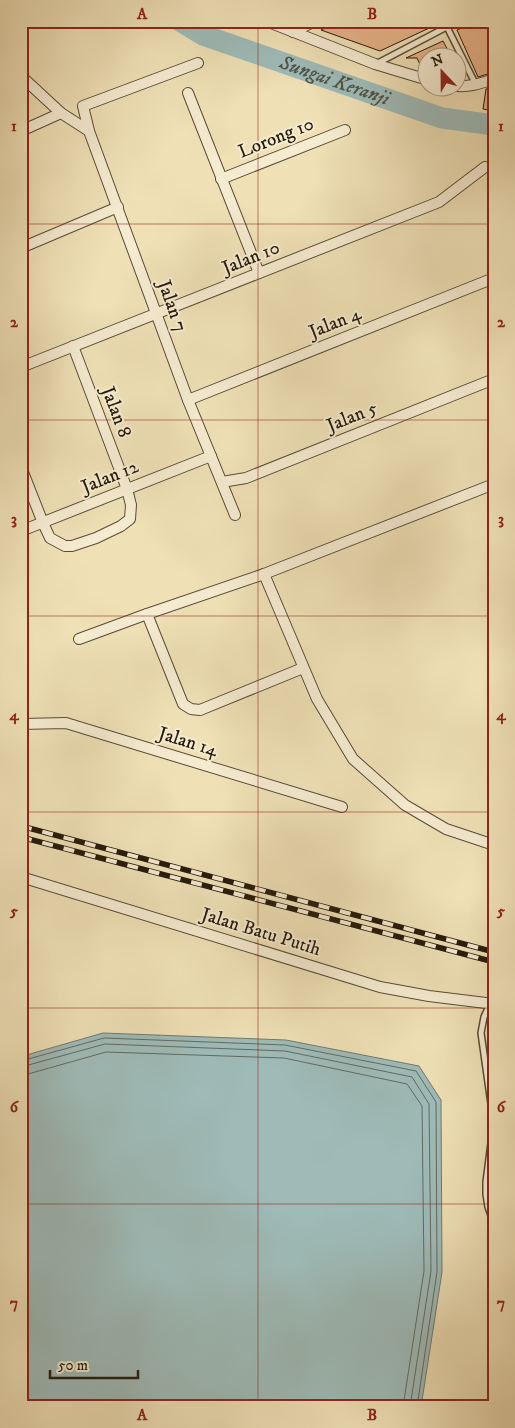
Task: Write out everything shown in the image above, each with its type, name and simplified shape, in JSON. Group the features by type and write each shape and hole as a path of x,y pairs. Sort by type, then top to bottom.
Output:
{"street":[{"path":"266,21 375,64 418,77"},
{"path":"294,32 314,21"},
{"name":"Jalan 7","path":"198,63 83,106 89,131 188,400 236,514"},
{"path":"21,76 61,113 89,131"},
{"path":"468,86 494,79"},
{"name":"Lorong 10","path":"188,93 259,273"},
{"path":"21,131 61,113"},
{"name":"Lorong 10","path":"221,179 345,130"},
{"name":"Jalan 10","path":"21,367 439,202 485,167"},
{"path":"21,248 118,207"},
{"name":"Jalan 4","path":"188,400 494,278"},
{"name":"Jalan 8","path":"43,523 50,538 65,546 72,546 96,538 121,526 130,519 131,505 127,489 72,346"},
{"name":"Jalan 5","path":"222,482 246,478 494,379"},
{"name":"Jalan 12","path":"21,532 211,456"},
{"path":"22,470 43,523"},
{"path":"79,640 147,614 264,574 494,484"},
{"path":"264,574 317,699 353,758 404,806 446,829 494,845"},
{"path":"147,614 183,704 191,709 200,710 303,668"},
{"name":"Jalan 14","path":"21,724 66,724 342,808"},
{"name":"Jalan Batu Putih","path":"21,877 380,987 492,1004"}],"lane":[{"path":"375,64 445,24 458,21"},
{"path":"445,24 476,85"},
{"path":"492,1004 484,1017 481,1033 492,1111 486,1194 494,1224"}],"water":[{"path":"103,1033 286,1040 419,1066 441,1100 442,1272 421,1407 21,1407 21,1058"}],"building":[{"path":"339,21 440,21 440,23 380,51 321,30"},
{"path":"476,21 494,21 494,72 478,77 468,55 468,48 465,48 457,30"},
{"path":"443,41 447,48 428,48"},
{"path":"418,52 418,60 417,58 406,58"},
{"path":"494,86 494,111 483,109 486,89"}],"waterway":[{"name":"Sungai Keranji","path":"180,21 203,35 442,118 494,125"}],"railway":[{"path":"21,826 494,952"},
{"path":"21,837 494,962"}]}
